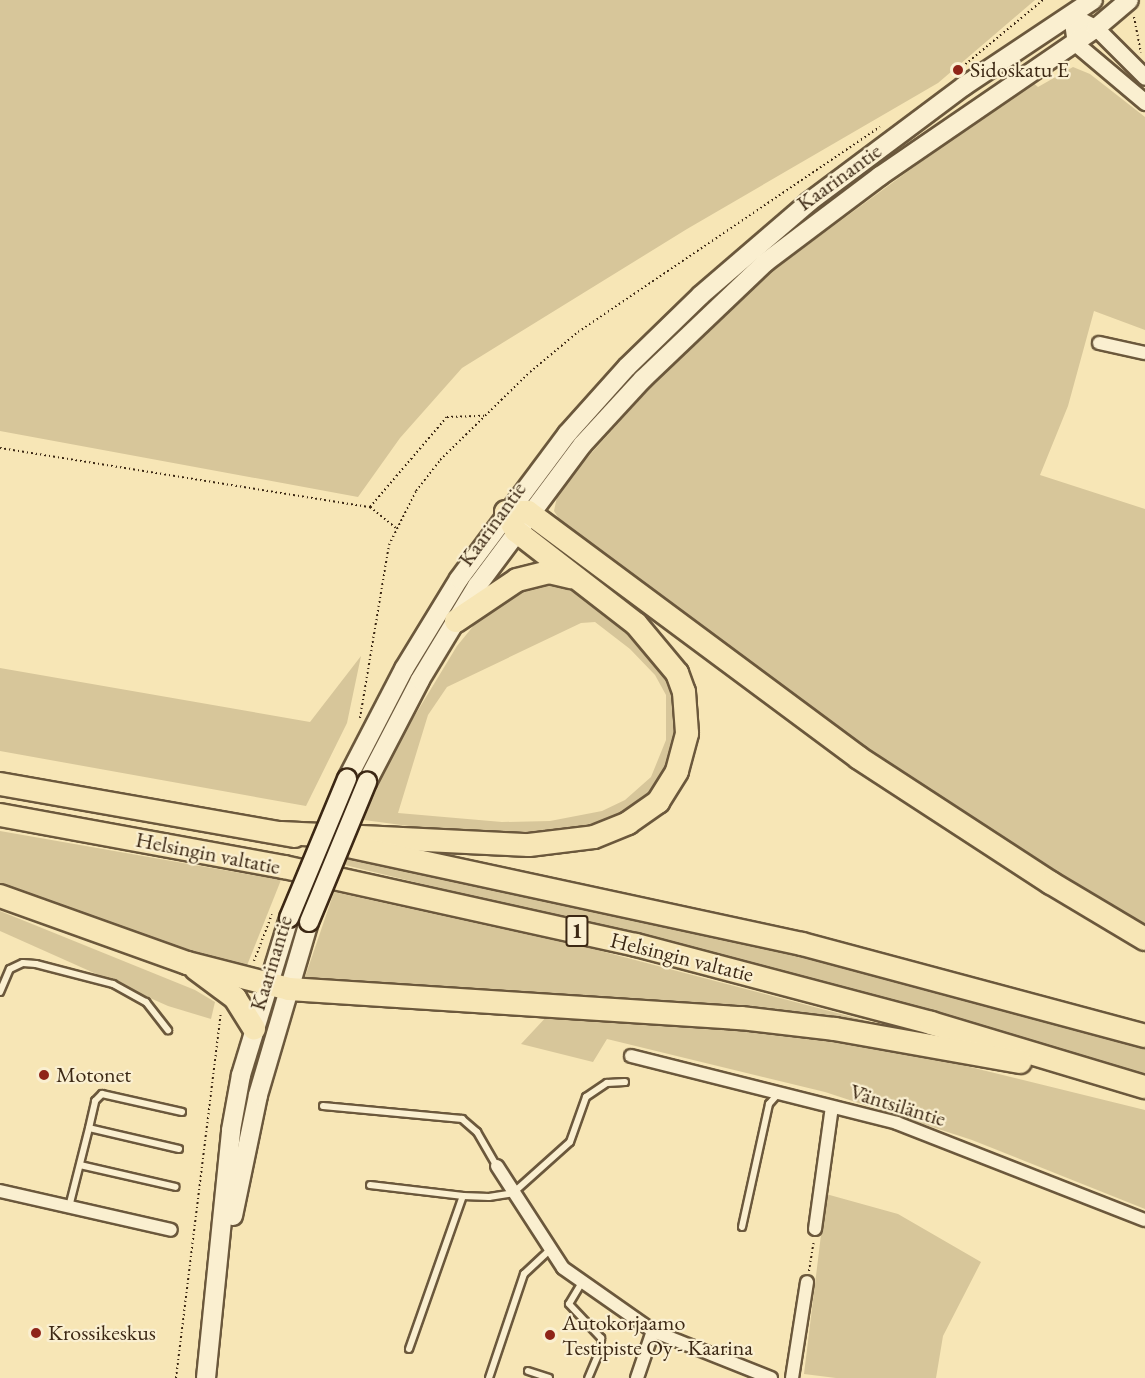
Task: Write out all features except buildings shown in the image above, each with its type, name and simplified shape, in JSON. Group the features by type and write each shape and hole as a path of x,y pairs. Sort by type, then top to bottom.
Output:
{"highway":[{"path":"281,833 529,845 594,837 628,823 658,802 677,771 687,733 684,692 677,673 636,624 573,578 517,518"},
{"path":"517,518 859,758 1041,877 1145,939"},
{"path":"456,621 517,580 549,572 573,578"},
{"name":"Helsingin valtatie","path":"0,784 281,833 802,945 1145,1036"},
{"name":"Helsingin valtatie","path":"0,815 284,867 636,945 910,1017 1135,1084"},
{"path":"0,896 187,963 268,985 741,1018 835,1029 1135,1084"},
{"path":"187,963 235,998 254,1029"}],"main road":[{"name":"Kaarinantie","path":"216,1300 258,1095 268,985 281,916 347,779 409,659 517,518 612,383 701,295 868,156 1093,0"},
{"name":"Kaarinantie","path":"206,1378 216,1300 231,1130 254,1029 268,985 309,922 368,782 420,680 517,518 643,379 766,262 880,176 1096,28 1131,9"}],"street":[{"path":"1071,15 1096,28 1145,77"},
{"path":"1071,15 1076,43 1145,102"},
{"path":"1099,343 1145,354"},
{"name":"Väntsiläntie","path":"631,1056 897,1123 1145,1220"},
{"path":"815,1229 832,1107"},
{"path":"497,1166 549,1251 581,1284 653,1330 771,1378"},
{"path":"0,1191 171,1230"},
{"path":"792,1378 807,1282"},
{"path":"637,1378 653,1330"}],"lane":[{"path":"0,992 10,969 23,963 36,964 113,984 147,1002 168,1030"},
{"path":"370,1185 463,1196 489,1197 513,1192 570,1142 586,1097 607,1083 626,1082"},
{"path":"742,1227 769,1104 779,1093"},
{"path":"69,1207 95,1101 102,1094 182,1112"},
{"path":"323,1106 462,1119 477,1132 497,1166"},
{"path":"88,1128 179,1149"},
{"path":"80,1165 176,1187"},
{"path":"409,1349 463,1196"},
{"path":"489,1378 519,1283 534,1262 549,1251"},
{"path":"581,1284 569,1304 601,1338 601,1348 588,1378"},
{"path":"528,1371 549,1378"}],"path":[{"path":"1131,9 1145,60"},
{"path":"370,507 447,417 485,416"},
{"path":"0,448 370,507 396,528"},
{"path":"268,985 261,938 281,916"},
{"path":"176,1378 219,1049 218,1022 235,998"},
{"path":"807,1282 815,1229"}],"shaded area":[{"path":"0,0 1035,0 938,83 687,229 462,368 400,438 358,497 0,431"},
{"path":"1073,67 1090,74 1145,117 1145,330 1094,311 1068,406 1040,475 1145,509 1145,926 905,778 697,629 561,522 554,511 558,492 569,478 671,365 764,277 1031,81 1038,87"},
{"path":"550,583 584,594 660,666 671,683 678,746 652,794 618,818 526,837 469,834 364,820 383,768 457,646 479,619 516,590","holes":["595,622 630,649 655,675 666,695 666,740 651,777 625,800 602,811 550,821 502,822 398,813 428,715 447,687 581,623"]},
{"path":"361,656 347,723 306,806 0,751 0,668 310,722"},
{"path":"0,831 281,880 244,973 0,889"},
{"path":"349,855 796,955 1145,1047 1145,1076 791,974 345,865"},
{"path":"334,892 597,950 898,1029 305,977"},
{"path":"0,911 195,990 215,1002 211,1019 168,1006 0,931"},
{"path":"549,1014 693,1023 868,1042 1145,1110 1145,1209 972,1140 825,1092 607,1039 593,1062 521,1044"},
{"path":"826,1194 898,1214 981,1262 943,1336 936,1378 836,1378 804,1374"}],"place":[{"name":"Sidoskatu E","path":"958,70"},
{"name":"Motonet","path":"44,1075"},
{"name":"Krossikeskus","path":"36,1333"},
{"name":"Autokorjaamo Testipiste Oy - Kaarina","path":"550,1335"}]}
